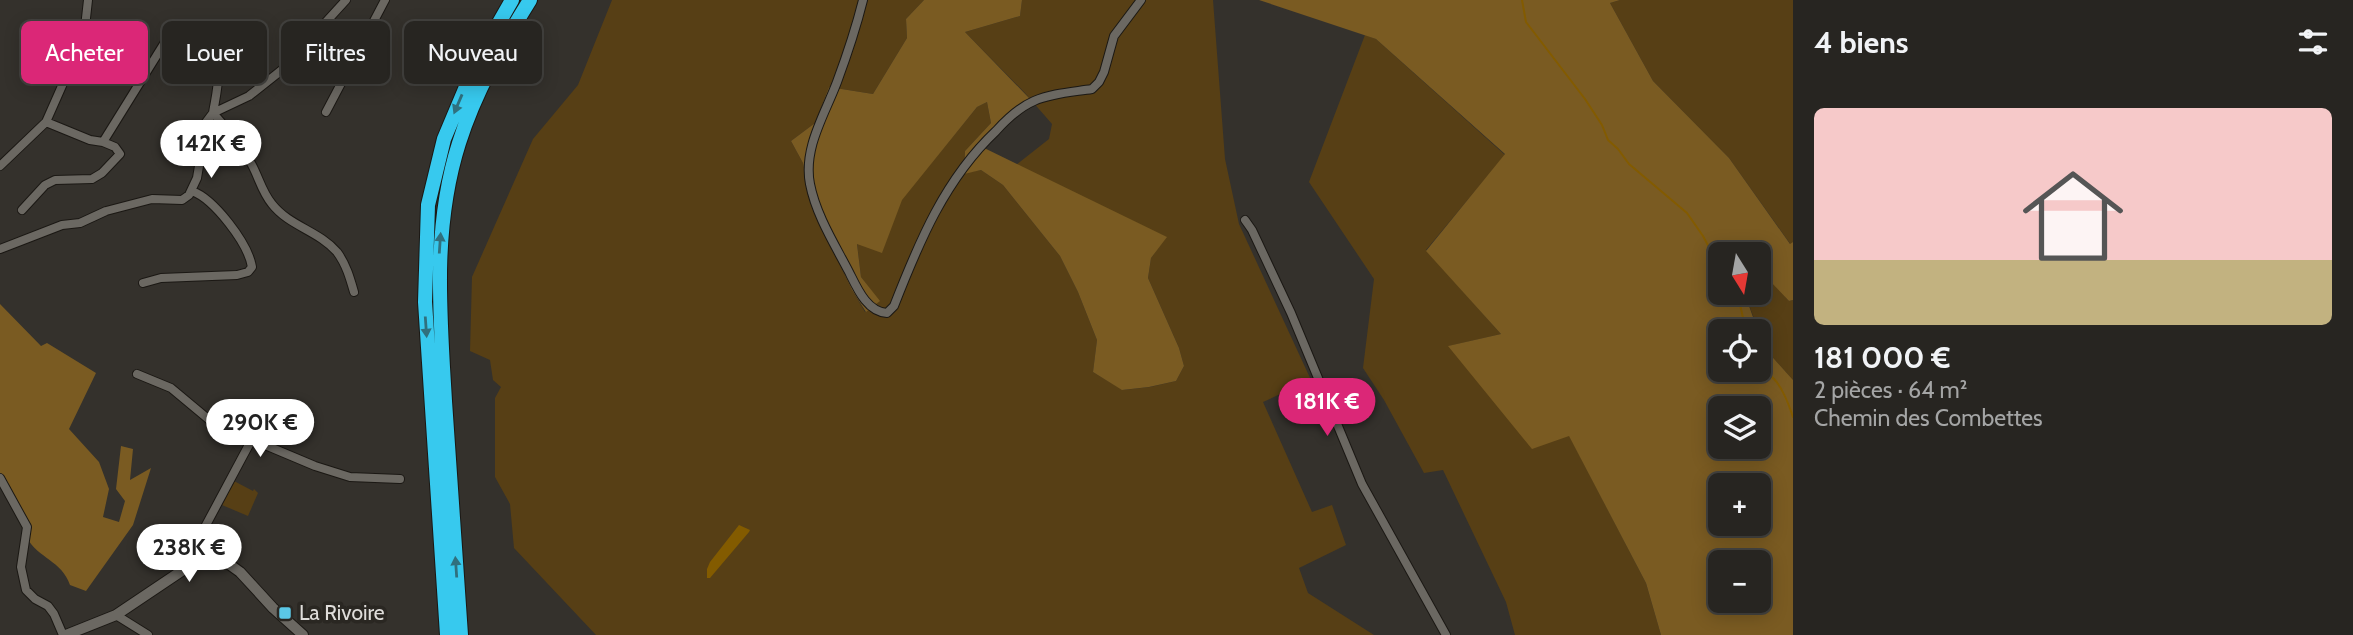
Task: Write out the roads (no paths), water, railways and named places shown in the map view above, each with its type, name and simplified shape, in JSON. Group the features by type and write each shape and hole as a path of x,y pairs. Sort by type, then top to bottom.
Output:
{"highway":[{"path":"447,635 425,302 428,205 444,139 476,63 512,0"},
{"path":"461,635 439,303 442,222 454,160 466,123 491,67 530,0"}],"main road":[{"path":"64,635 116,615 189,566 217,560 234,566 303,635"}],"street":[{"path":"0,166 47,122 84,36 88,0"},
{"path":"0,249 62,225 80,223 106,211 152,199 182,200 192,191 200,166 201,128 213,113 249,96 283,69 346,0"},
{"path":"326,112 385,0"},
{"path":"863,0 853,38 821,116 809,172 817,205 856,286 871,308 878,313 887,313 894,306 934,212 957,174 977,148 1031,102 1092,89 1099,82 1114,36 1141,0"},
{"path":"103,142 162,49"},
{"path":"216,84 213,113 241,147 269,201 294,225 324,241 336,252 345,265 354,292"},
{"path":"22,210 45,185 55,180 92,179 120,155 115,146 90,140 47,122"},
{"path":"142,283 161,278 237,275 248,272 252,267 246,249 222,216 202,195 192,191"},
{"path":"1245,219 1291,313 1362,484 1446,635"},
{"path":"137,374 171,388 213,423 338,475 400,480"},
{"path":"189,566 190,555 252,439"},
{"path":"0,478 27,527 21,567 26,590 54,614 64,635"},
{"path":"116,615 148,635"}],"waterway":[{"path":"1522,0 1526,22 1585,99 1602,125 1608,140 1629,164 1687,213 1708,245"},
{"path":"1740,305 1743,319"},
{"path":"1771,376 1785,396 1793,417"}],"place":[{"name":"La Rivoire","path":"285,613"}]}
